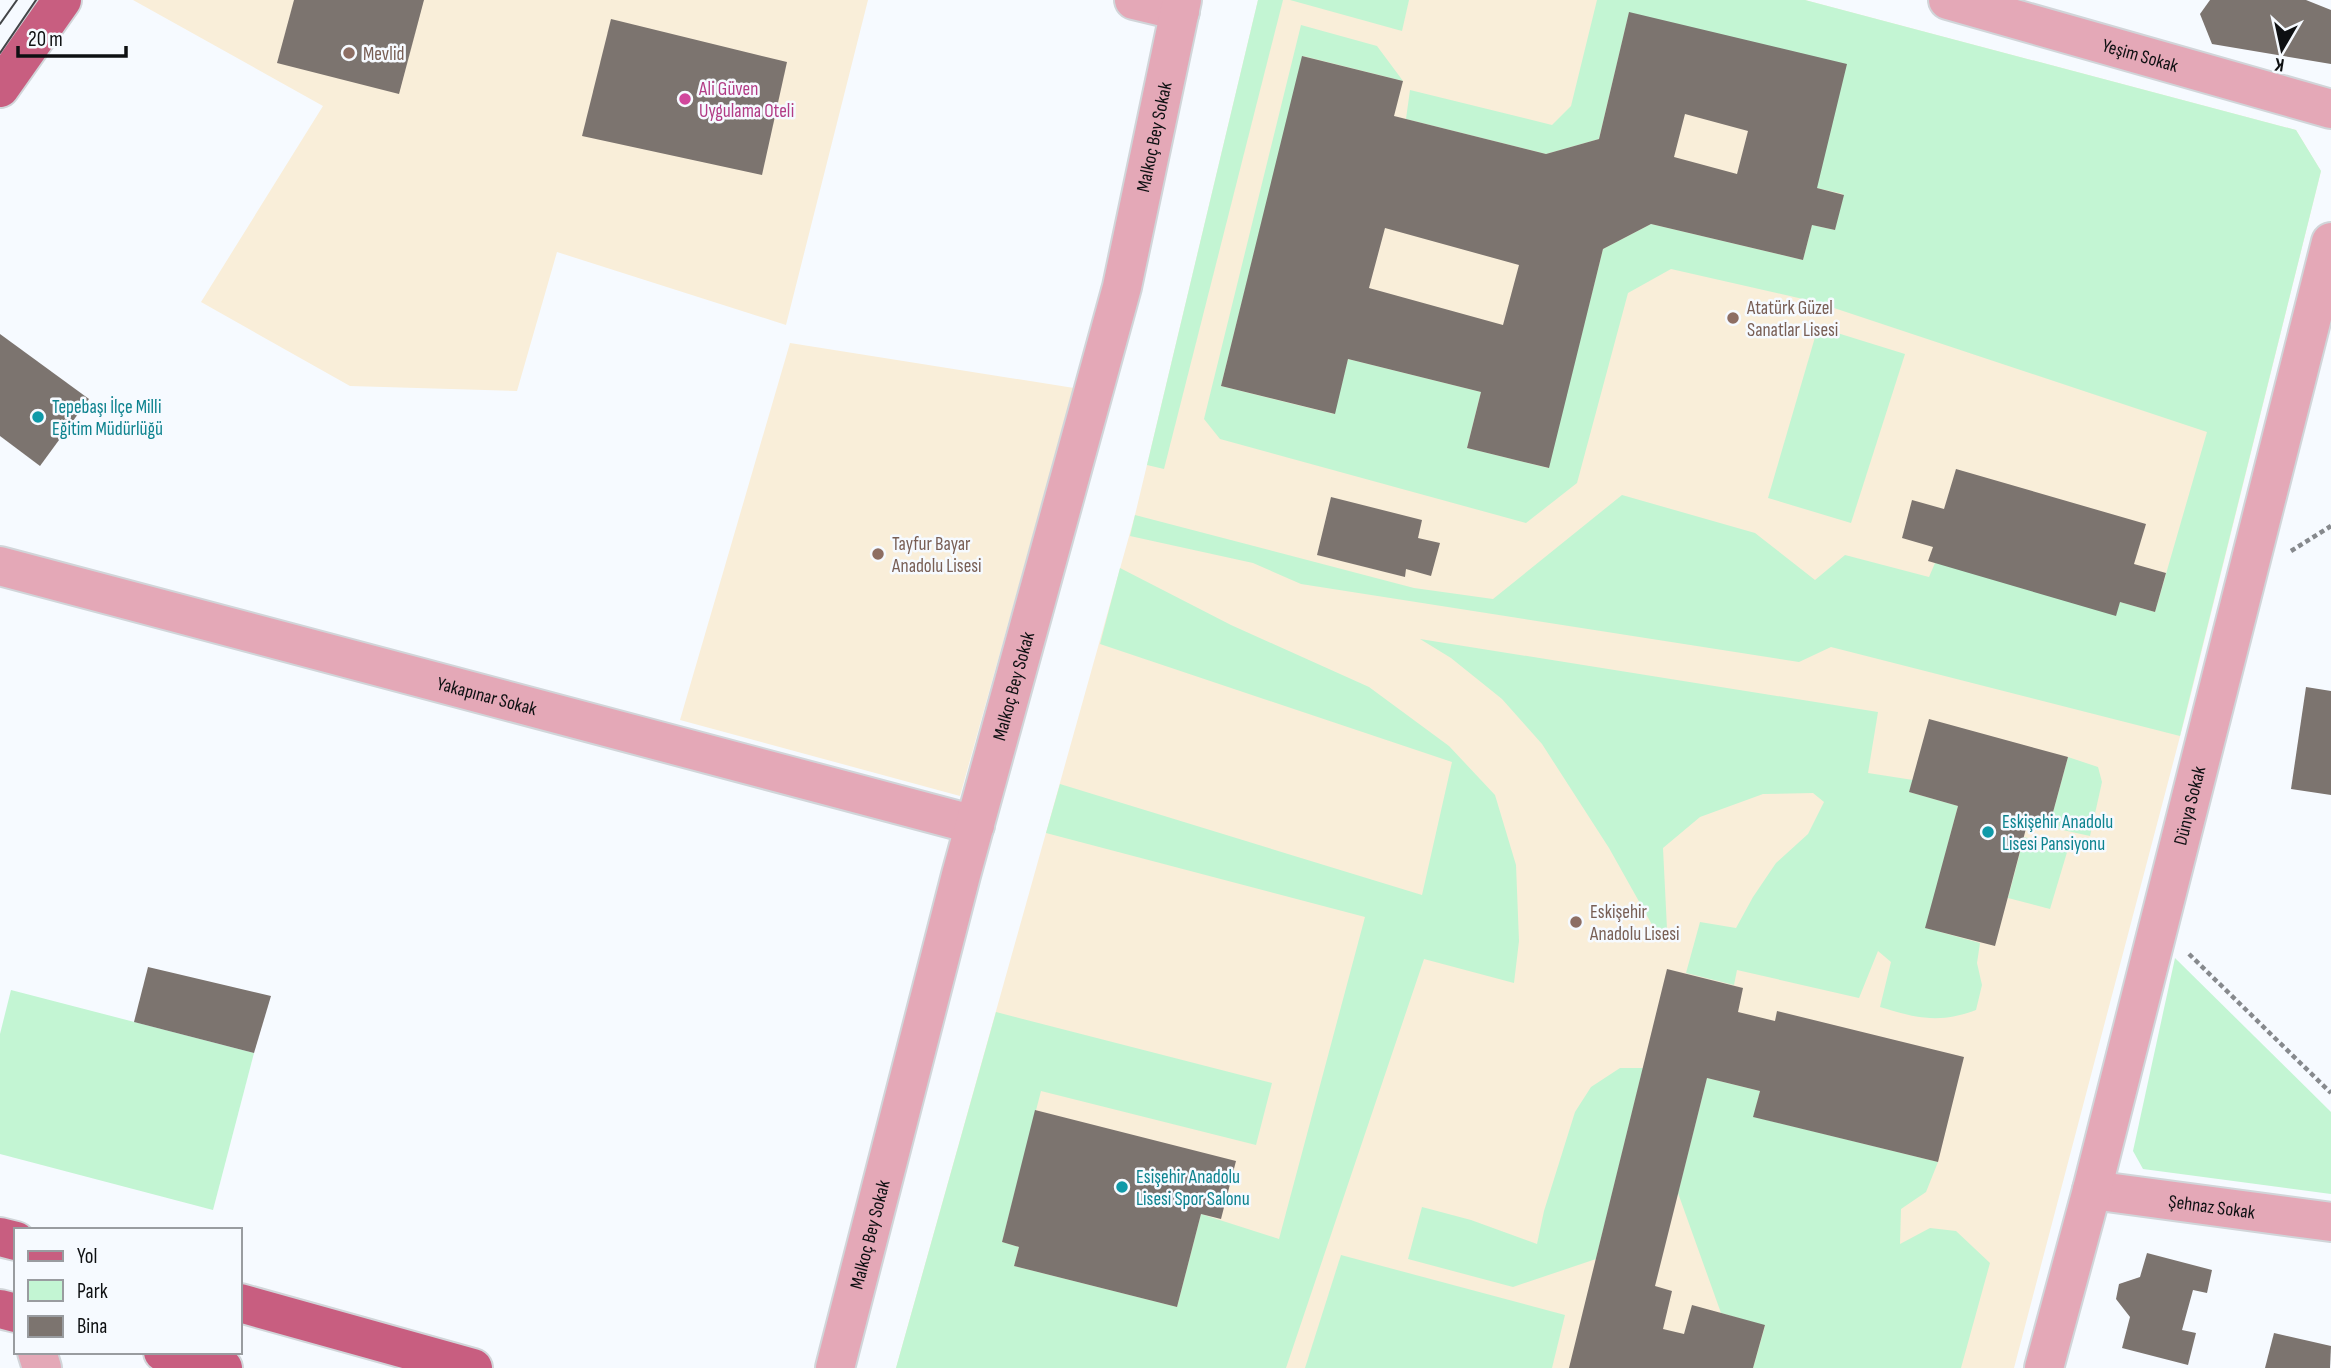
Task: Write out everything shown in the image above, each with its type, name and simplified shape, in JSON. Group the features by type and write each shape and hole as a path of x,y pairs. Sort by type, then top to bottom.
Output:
{"main road":[{"path":"0,88 62,0"},
{"path":"242,1304 473,1368"},
{"path":"170,1354 223,1368"}],"street":[{"path":"1134,0 1181,6"},
{"name":"Yeşim Sokak","path":"1948,0 2331,109"},
{"name":"Malkoç Bey Sokak","path":"835,1368 975,825 1122,287 1181,6"},
{"name":"Dünya Sokak","path":"2045,1368 2331,242"},
{"name":"Yakapınar Sokak","path":"0,566 975,825"},
{"name":"Şehnaz Sokak","path":"2092,1190 2331,1222"}],"path":[{"path":"2159,925 2331,1093"}],"shaded area":[{"path":"133,0 868,0 786,325 557,252 517,391 350,386 201,302 323,106"},
{"path":"1258,0 1805,0 2296,130 2321,171 2187,710 2014,1368 896,1368 1135,515"},
{"name":"Tayfur Bayar Anadolu Lisesi","path":"790,343 1074,388 960,796 680,720"}],"green space":[{"path":"1258,0 1283,0 1164,469 1147,465"},
{"path":"1290,0 1409,0 1402,31"},
{"path":"1597,0 1805,0 2296,130 2321,171 2180,736 1831,647 1799,662 1301,584 1253,563 1130,536 1135,515 1414,588 1493,599 1622,495 1755,533 1815,580 1845,555 1929,577 1935,563 2120,602 2155,612 2207,432 1816,302 1671,269 1628,293 1577,483 1526,523 1220,439 1204,419 1301,25 1377,46 1403,81 1303,56 1221,386 1334,414 1348,359 1481,392 1467,448 1548,468 1603,249 1651,224 1803,260 1812,225 1835,230 1843,194 1817,188 1629,13 1599,139 1546,154 1406,119 1410,90 1552,125 1571,106"},
{"path":"1818,327 1905,354 1851,523 1768,498"},
{"path":"1120,568 1231,625 1369,687 1449,746 1495,795 1516,865 1519,941 1514,983 1424,959 1286,1368 896,1368 996,1012 1272,1083 1256,1145 1041,1091 1002,1242 1019,1247 1014,1266 1177,1307 1201,1214 1279,1239 1365,917 1046,833 1060,784 1422,895 1452,762 1100,644"},
{"path":"1420,639 1878,712 1868,773 1913,780 1909,792 1958,806 1926,928 1980,943 1977,963 1982,985 1976,1010 1950,1017 1928,1018 1880,1007 1891,962 1878,951 1859,998 1737,970 1734,985 1686,973 1700,922 1736,928 1776,863 1808,834 1824,802 1813,793 1763,794 1700,817 1663,848 1667,929 1655,930 1609,848 1542,744 1502,699 1451,658"},
{"path":"2068,757 2098,767 2102,782 2090,836 2049,827"},
{"path":"2024,837 2068,849 2050,909 2008,898"},
{"path":"2175,958 2331,1112 2331,1194 2143,1169 2133,1151"},
{"path":"11,990 254,1053 213,1210 0,1154 0,1034"},
{"path":"1620,1068 1643,1068 1596,1259 1513,1287 1408,1259 1422,1207 1471,1220 1537,1244 1544,1211 1575,1112 1591,1087"},
{"path":"1707,1078 1760,1091 1754,1117 1938,1162 1926,1192 1901,1209 1900,1244 1930,1228 1956,1231 1990,1263 1961,1368 1753,1368 1765,1326 1721,1313 1678,1193"},
{"path":"1341,1255 1565,1315 1552,1368 1305,1368"}],"building":[{"path":"294,0 424,0 399,94 277,63"},
{"path":"2210,0 2306,0 2331,10 2331,64 2212,44 2200,14"},
{"path":"1629,12 1847,64 1817,188 1844,195 1835,230 1812,225 1803,260 1651,224 1603,249 1549,468 1467,448 1481,392 1348,359 1335,414 1221,386 1302,56 1403,81 1394,116 1546,154 1599,139","holes":["1685,114 1748,131 1737,174 1674,157","1385,228 1519,265 1503,325 1369,288"]},
{"name":"Ali Güven Uygulama Oteli","path":"611,19 787,62 762,175 582,136"},
{"name":"Tepebaşı İlçe Milli Eğitim Müdürlüğü","path":"0,334 89,399 40,466 0,436"},
{"path":"1956,469 2146,524 2134,564 2166,573 2155,612 2120,602 2116,616 1928,561 1933,547 1902,538 1912,500 1944,509"},
{"path":"1331,497 1422,520 1418,538 1440,543 1431,576 1406,569 1405,577 1317,555"},
{"path":"2306,687 2331,691 2331,795 2291,789"},
{"name":"Eskişehir Anadolu Lisesi Pansiyonu","path":"1929,719 2068,757 2049,827 2028,821 1995,946 1925,928 1958,806 1909,792"},
{"path":"148,967 271,996 254,1053 134,1022"},
{"name":"Eskişehir Anadolu Lisesi","path":"1667,969 1743,988 1738,1012 1775,1021 1777,1011 1964,1057 1938,1162 1753,1117 1760,1091 1707,1078 1655,1286 1672,1291 1663,1329 1684,1334 1692,1305 1765,1325 1753,1368 1569,1368"},
{"name":"Esişehir Anadolu Lisesi Spor Salonu","path":"1035,1110 1236,1161 1221,1219 1201,1214 1177,1307 1014,1266 1019,1247 1002,1242"},
{"path":"2147,1253 2212,1270 2207,1293 2193,1290 2182,1330 2196,1333 2188,1365 2122,1348 2130,1317 2116,1299 2119,1284 2140,1277"},
{"path":"2274,1333 2331,1346 2330,1368 2265,1368"}],"tram line":[{"path":"0,24 17,0"},
{"path":"0,53 36,0"}],"place":[{"name":"Mevlid","path":"349,53"},
{"name":"Ali Güven Uygulama Oteli","path":"685,99"},
{"name":"Atatürk Güzel Sanatlar Lisesi","path":"1733,318"},
{"name":"Tepebaşı İlçe Milli Eğitim Müdürlüğü","path":"38,417"},
{"name":"Tayfur Bayar Anadolu Lisesi","path":"878,554"},
{"name":"Eskişehir Anadolu Lisesi Pansiyonu","path":"1988,832"},
{"name":"Eskişehir Anadolu Lisesi","path":"1576,922"},
{"name":"Esişehir Anadolu Lisesi Spor Salonu","path":"1122,1187"}]}
